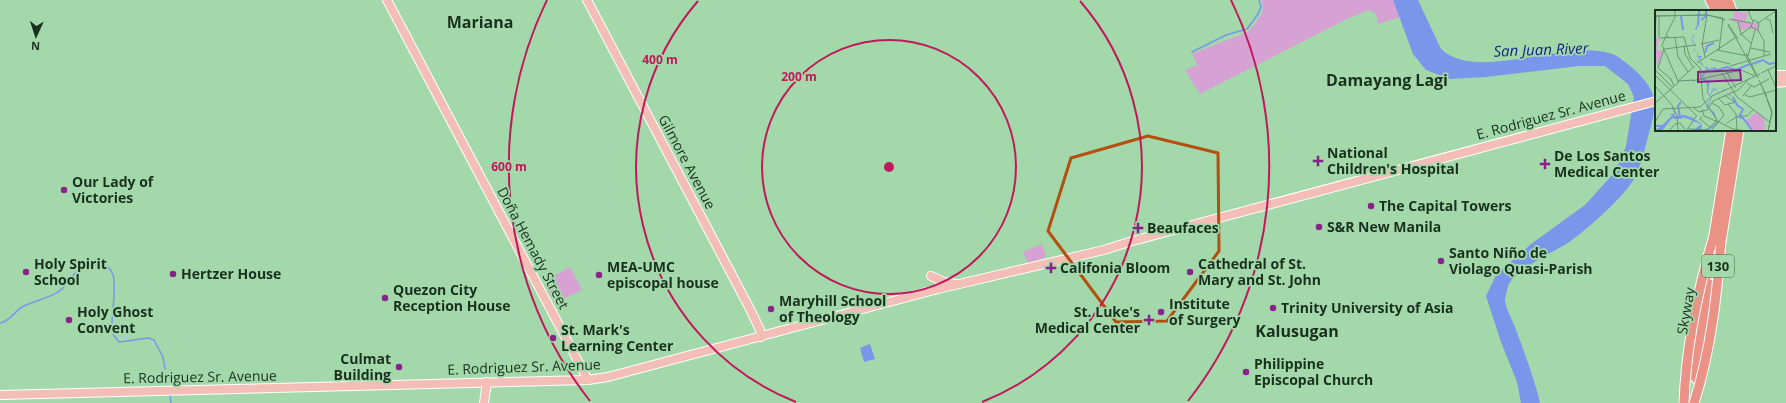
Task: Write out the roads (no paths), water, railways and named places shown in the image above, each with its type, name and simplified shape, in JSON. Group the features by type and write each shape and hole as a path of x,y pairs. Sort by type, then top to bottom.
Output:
{"highway":[{"path":"1709,0 1714,10"},
{"path":"1718,0 1723,10"},
{"path":"1728,0 1732,10"},
{"path":"1694,403 1704,372 1718,286 1717,239 1730,131"},
{"path":"1684,403 1685,369 1700,283 1717,239 1740,131"}],"main road":[{"name":"Doña Hemady Street","path":"387,0 588,380"},
{"name":"Gilmore Avenue","path":"587,0 751,311 760,330 761,337"},
{"path":"1723,0 1728,10"},
{"path":"1776,83 1786,82"},
{"name":"E. Rodriguez Sr. Avenue","path":"0,395 588,380 608,378 959,284 1104,250 1655,101"},
{"name":"130","path":"1684,403 1730,131"},
{"name":"130","path":"1694,403 1740,131"},
{"path":"931,276 944,282 959,284"},
{"path":"484,403 487,382"}],"water":[{"path":"1393,0 1418,0 1441,49 1457,58 1476,62 1498,62 1569,51 1590,50 1609,53 1620,58 1637,72 1649,86 1652,93 1654,107 1652,123 1640,167 1630,185 1606,211 1588,227 1572,240 1518,273 1508,286 1505,301 1529,365 1540,403 1521,403 1517,382 1501,342 1486,296 1496,275 1531,244 1585,205 1613,174 1626,146 1634,97 1628,84 1605,66 1579,66 1486,77 1449,79 1426,70 1413,54"},
{"path":"870,344 875,359 864,362 860,348"}],"waterway":[{"path":"1192,52 1226,35 1247,29 1258,14 1261,7 1259,0"},
{"path":"0,323 9,319 22,307 58,292 74,274 81,269 97,264 107,267 113,275 114,287 112,330"},
{"path":"113,334 119,342 148,338 154,340 163,357 165,369"},
{"path":"170,395 171,403"}],"place":[{"name":"National Children's Hospital","path":"1318,161"},
{"name":"De Los Santos Medical Center","path":"1545,164"},
{"name":"Our Lady of Victories","path":"64,190"},
{"name":"The Capital Towers","path":"1371,206"},
{"name":"S&R New Manila","path":"1319,227"},
{"name":"Beaufaces","path":"1138,228"},
{"name":"Santo Niño de Violago Quasi-Parish","path":"1441,261"},
{"name":"Califonia Bloom","path":"1051,268"},
{"name":"Holy Spirit School","path":"26,272"},
{"name":"Cathedral of St. Mary and St. John","path":"1190,272"},
{"name":"Hertzer House","path":"173,274"},
{"name":"MEA-UMC episcopal house","path":"599,275"},
{"name":"Quezon City Reception House","path":"385,298"},
{"name":"Trinity University of Asia","path":"1273,308"},
{"name":"Maryhill School of Theology","path":"771,309"},
{"name":"Institute of Surgery","path":"1161,312"},
{"name":"Holy Ghost Convent","path":"69,320"},
{"name":"St. Luke's Medical Center","path":"1149,320"},
{"name":"St. Mark's Learning Center","path":"553,338"},
{"name":"Culmat Building","path":"399,367"},
{"name":"Philippine Episcopal Church","path":"1246,372"}],"district":[{"name":"Mariana","path":"480,22"},
{"name":"Damayang Lagi","path":"1387,80"},
{"name":"Kalusugan","path":"1297,331"}],"water label":[{"name":"San Juan River","path":"1541,50"}]}
